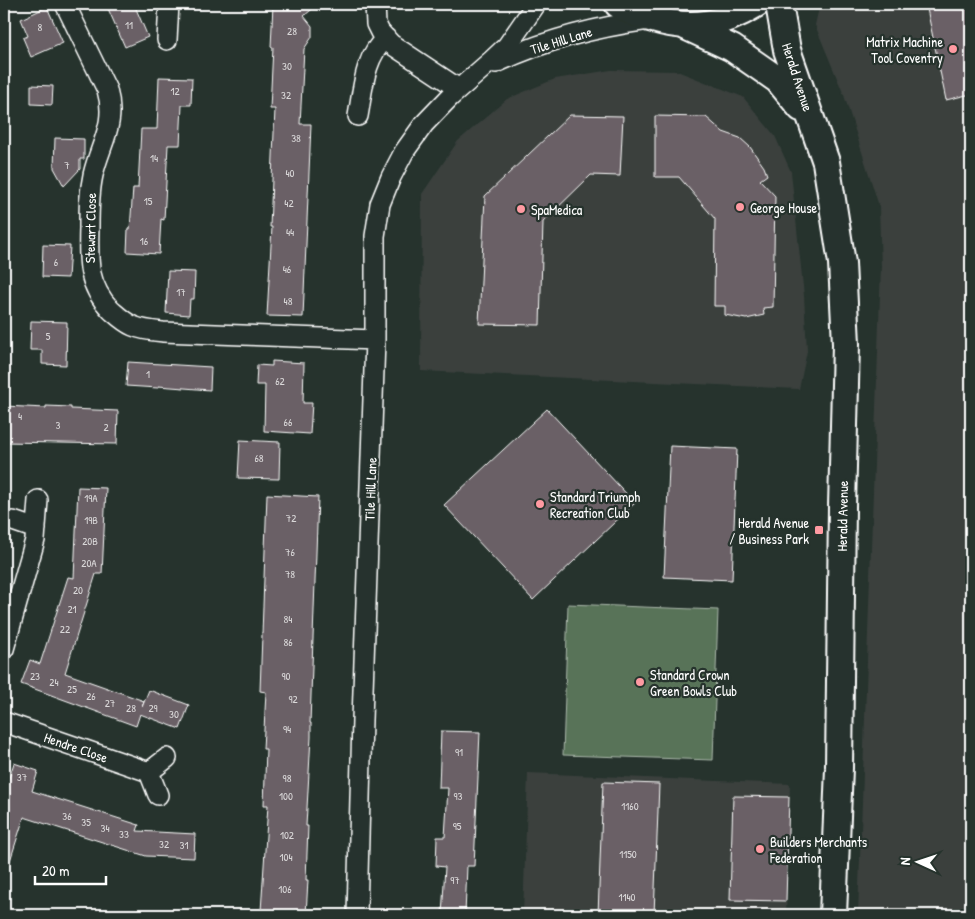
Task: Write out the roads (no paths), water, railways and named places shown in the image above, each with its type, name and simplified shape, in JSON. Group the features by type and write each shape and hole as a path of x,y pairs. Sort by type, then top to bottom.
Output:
{"main road":[{"path":"618,4 639,15 670,24 685,26 726,19 756,4"},
{"name":"Herald Avenue","path":"780,4 787,50 826,162 835,209 842,263 846,344 842,480 839,768 833,915"},
{"name":"Herald Avenue","path":"685,26 732,48 778,80 812,121"}],"street":[{"name":"Stewart Close","path":"65,4 108,90 112,111 109,129 91,186 88,250 90,275 101,298 116,315 131,325 162,332 375,340"},
{"path":"167,40 168,4"},
{"path":"376,4 376,24 391,44 459,89"},
{"name":"Tile Hill Lane","path":"357,915 375,340 375,236 380,204 404,152 424,124 459,89 507,46 536,4"},
{"name":"Tile Hill Lane","path":"474,76 517,53 553,40 614,25 653,19"},
{"path":"358,116 368,64 377,45 386,38"},
{"path":"4,649 35,540 38,500"},
{"path":"13,521 36,528"},
{"name":"Hendre Close","path":"4,722 149,772"},
{"path":"158,795 149,772 167,758"}],"place":[{"name":"Matrix Machine Tool Coventry","path":"953,49"},
{"name":"George House","path":"740,207"},
{"name":"SpaMedica","path":"521,209"},
{"name":"Standard Triumph Recreation Club","path":"540,504"},
{"name":"Herald Avenue / Business Park","path":"819,530"},
{"name":"Standard Crown Green Bowls Club","path":"640,682"},
{"name":"Builders Merchants Federation","path":"760,849"}]}
